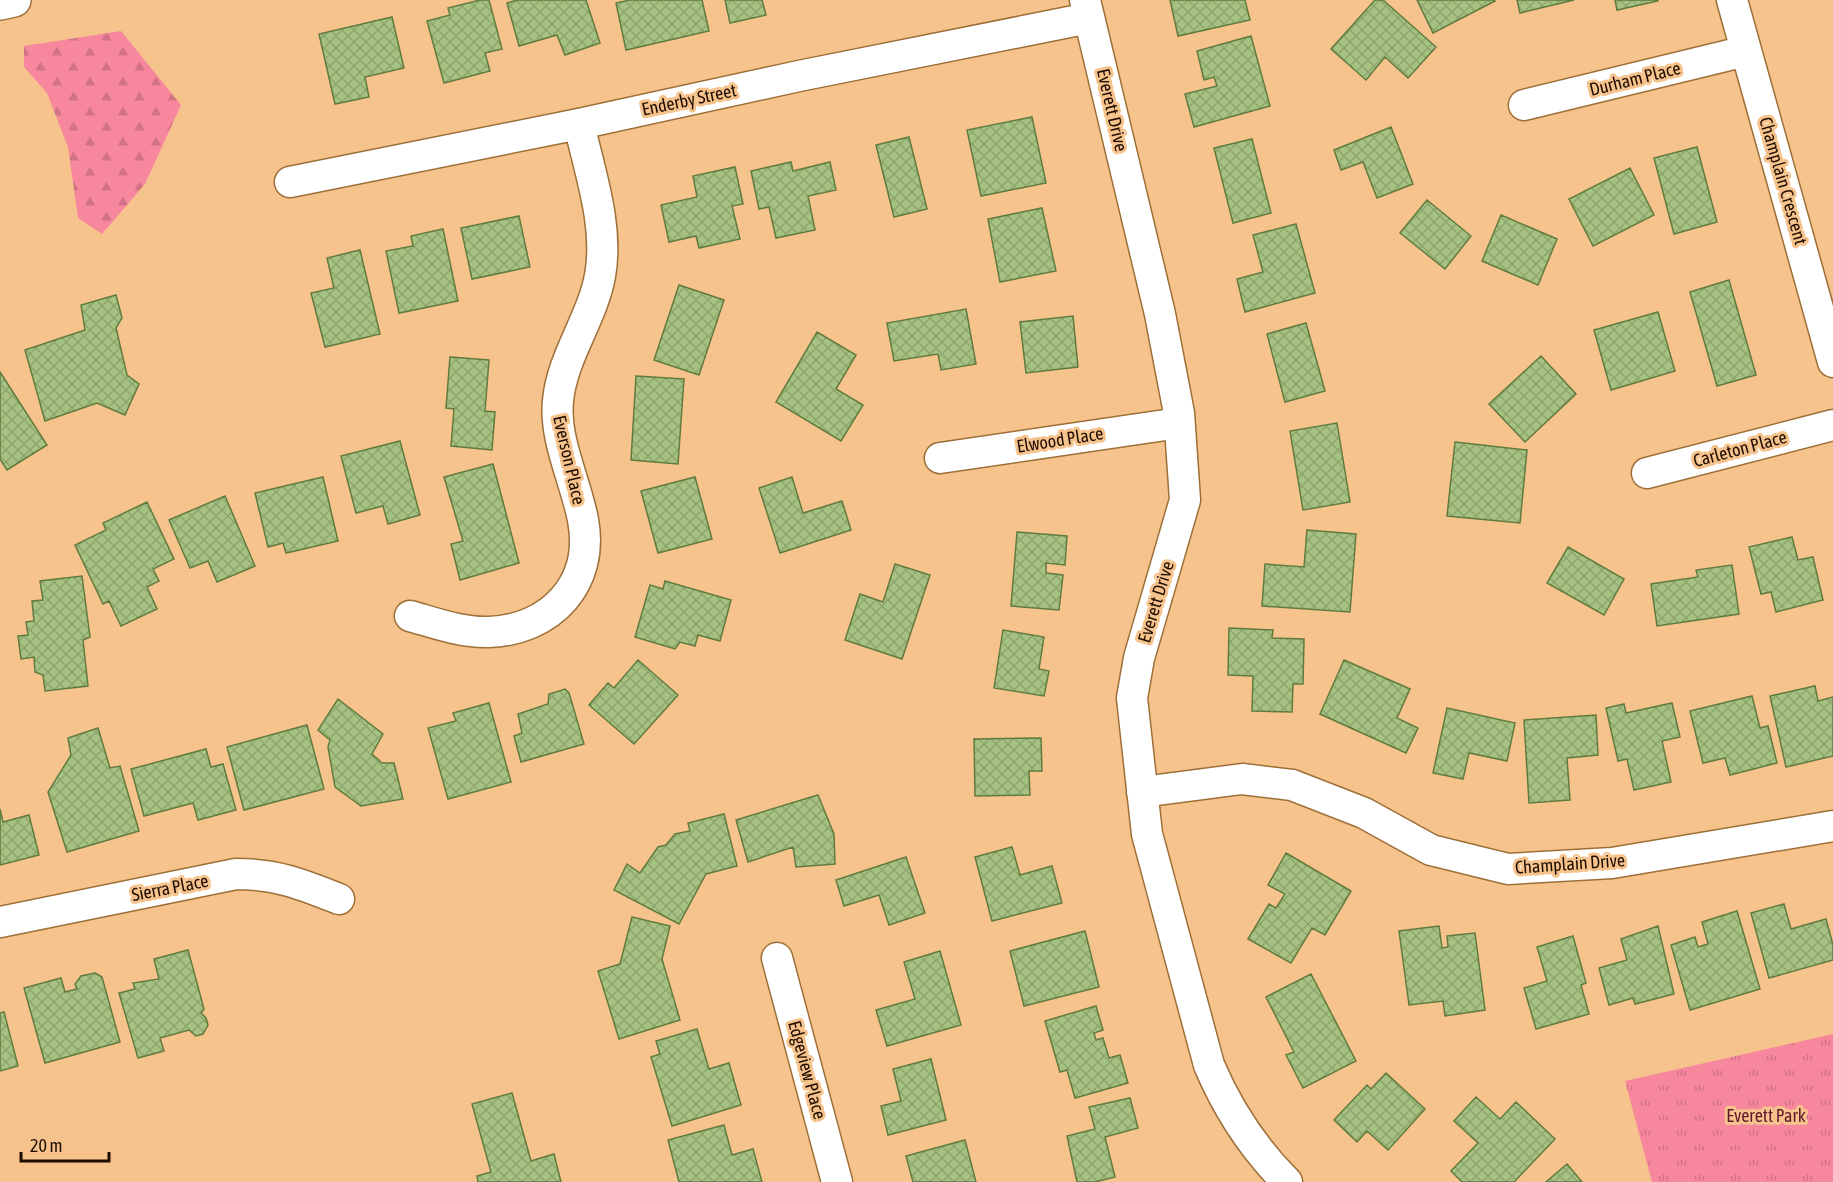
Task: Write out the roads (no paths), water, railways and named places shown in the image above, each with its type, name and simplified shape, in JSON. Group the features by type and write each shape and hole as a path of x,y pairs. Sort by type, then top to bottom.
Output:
{"street":[{"path":"0,3 14,0"},
{"name":"Champlain Crescent","path":"1732,0 1833,362"},
{"name":"Enderby Street","path":"290,182 579,124 1087,9"},
{"name":"Everett Drive","path":"1087,9 1169,354 1179,423 1185,500 1139,658 1132,698 1147,834 1209,1065 1223,1098 1240,1127 1287,1182"},
{"name":"Durham Place","path":"1524,105 1746,51"},
{"name":"Everson Place","path":"410,616 466,631 490,632 520,627 542,619 573,591 583,559 584,522 556,415 559,385 600,278 603,237 579,124"},
{"name":"Elwood Place","path":"940,458 1179,423"},
{"name":"Carleton Place","path":"1647,473 1833,425"},
{"name":"Champlain Drive","path":"1142,792 1242,779 1292,785 1364,813 1431,850 1508,869 1612,863 1833,826"},
{"name":"Sierra Place","path":"0,922 236,874 266,874 289,879 339,899"},
{"name":"Edgeview Place","path":"777,958 837,1182"}],"park label":[{"name":"Everett Park","path":"1766,1116"}]}
